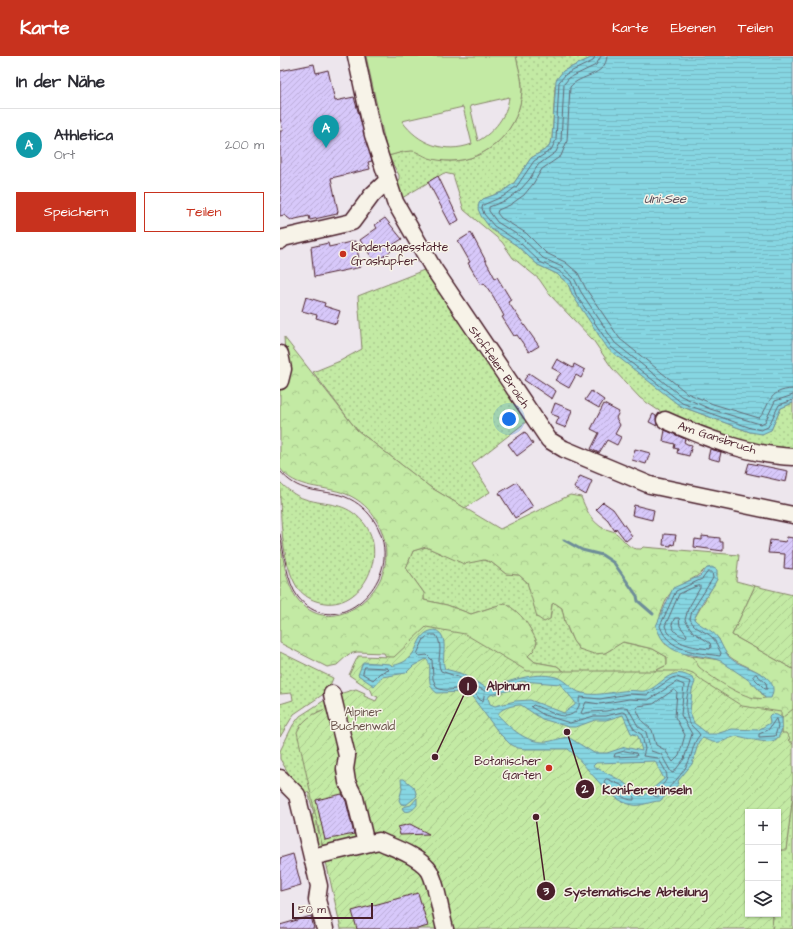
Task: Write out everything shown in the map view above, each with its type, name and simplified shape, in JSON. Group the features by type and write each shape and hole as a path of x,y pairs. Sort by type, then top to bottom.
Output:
{"lane":[{"name":"Stoffeler Broich","path":"356,56 373,135 394,202 433,268 476,334 553,443 650,485 793,515"},
{"path":"280,241 283,238 352,222 372,195 387,181"},
{"path":"280,354 283,369 280,381"},
{"name":"Am Gansbruch","path":"665,420 735,447 756,452 793,457"},
{"path":"332,694 347,756 345,769 347,782 356,798 366,844"},
{"path":"280,778 297,795 319,886 317,900 325,929"},
{"path":"312,857 379,841 417,859 428,869 432,878 445,929"}],"green space":[{"path":"366,56 516,56 522,85 520,103 516,117 509,129 490,149 464,160 450,161 431,159 412,151 388,156","holes":["509,97 506,111 499,123 478,141 470,106","463,107 472,144 462,147 452,148 433,145 416,136 402,121"]},
{"path":"516,56 595,56 563,71 555,86 552,139 548,148 531,158 514,183 502,192 483,199 491,229 516,245 538,265 557,274 568,284 573,296 680,406 750,432 771,430 781,408 793,403 793,455 680,425 640,398 612,368 593,340 550,295 539,279 513,258 502,242 464,210 453,175 444,173 397,201 394,185 399,179 399,175 388,156 405,151 412,151 445,161 464,160 490,149 500,140 516,117 520,103 522,89 521,77"},
{"path":"429,268 531,418 472,464 490,492 465,508 430,487 357,430 313,372 340,361 362,349 358,296"},
{"path":"284,337 357,430 430,487 500,529 570,495 581,497 589,514 597,524 616,533 633,548 641,549 643,547 739,555 736,581 755,586 732,635 793,669 793,709 782,718 777,715 651,689 390,664 384,653 357,652 349,654 337,665 327,667 280,643 280,544 289,583 296,597 313,612 326,615 339,614 352,609 364,601 374,590 381,578 385,565 386,554 385,543 378,523 365,506 346,494 302,484 286,475 280,468 280,385 286,372","holes":["426,547 464,564 484,560 491,562 506,574 519,575 527,582 537,617 544,622 550,619 552,604 555,603 562,608 565,622 573,641 579,649 594,654 605,653 623,642 653,649 667,657 667,665 649,674 569,675 557,666 535,662 528,656 534,650 537,642 534,635 528,624 521,616 505,603 471,614 447,605 424,600 424,593 406,568 413,551","704,570 717,579 694,619 699,625 719,639 723,649 730,657 764,677 769,684 772,695 765,698 759,688 720,660 690,656 665,644 660,615 666,599 672,591 696,577"]},
{"path":"280,482 291,492 301,498 336,505 350,511 363,522 371,535 374,550 372,565 366,579 358,591 346,599 332,603 316,601 305,596 297,587 288,564 282,536"},
{"path":"426,547 444,555 475,561 484,560 491,562 506,574 519,575 527,582 533,599 550,619 552,604 555,603 562,608 568,630 579,649 605,653 622,642 653,649 667,657 667,665 649,674 569,675 557,666 535,662 528,656 537,642 531,630 524,620 505,603 471,614 447,605 424,600 424,593 406,568 413,551"},
{"path":"755,586 793,595 793,669 732,635"},
{"name":"Botanischer Garten","path":"426,627 465,634 527,671 687,671 693,673 704,682 742,706 781,712 782,733 786,733 790,739 788,740 793,744 793,794 786,850 781,850 781,809 745,809 745,917 773,917 772,929 341,929 297,732 300,726 308,718 318,712 336,705 339,694 356,689 365,693 364,696 376,701 378,697 373,695 371,690 349,675 358,656 394,657"},
{"path":"280,652 333,678 328,691 294,714 280,737 280,704 293,700 292,693 280,694"},
{"path":"693,656 720,660 751,680 765,698 758,699 750,697 721,683 699,667"},
{"path":"328,698 329,708 317,712 317,826 323,848 316,852 310,831 313,819 312,815 314,814 308,792 303,793 298,789 280,759 280,751 293,725 300,716"},
{"path":"793,705 792,745 782,733 782,718"},
{"path":"793,794 793,929 772,929 773,917 781,917 781,850 786,849"}],"water":[{"name":"Uni-See","path":"595,56 793,56 793,403 781,408 771,430 762,434 750,432 680,406 608,349 573,296 568,284 557,274 538,265 516,245 491,229 481,216 478,209 479,203 483,199 502,192 514,183 531,158 548,148 552,139 556,80 563,71"},
{"path":"712,567 717,570 717,579 694,619 716,635 731,659 768,678 772,684 773,690 771,698 765,698 762,693 746,678 722,661 708,657 681,653 674,650 667,645 661,637 656,626 673,588 700,576 707,568"},
{"path":"435,630 443,637 445,669 460,673 487,688 521,678 538,675 560,678 572,688 582,693 603,694 632,690 646,691 667,677 679,674 692,678 695,682 692,690 690,713 694,723 708,734 716,734 732,729 758,730 770,723 769,716 771,714 782,718 782,729 779,736 768,742 737,736 720,742 708,741 703,738 699,741 692,764 678,781 679,784 660,801 633,805 615,797 568,749 518,748 510,744 499,733 470,694 465,692 437,693 431,685 430,666 426,659 413,666 406,673 382,677 374,686 358,675 363,662 390,664 392,666 405,661 413,654 422,637 429,631","holes":["522,681 560,684 575,702 575,705 564,713 530,700 515,701 495,706 490,704 488,698 490,695 511,690 517,683","521,705 542,719 569,727 576,727 595,720 606,720 623,715 631,733 638,736 642,751 625,747 607,753 594,753 568,737 546,742 532,740 513,730 498,715 501,710 511,706","655,761 664,779 645,795 640,796 622,781 593,766 596,763"]},
{"path":"401,779 404,779 414,787 417,796 406,805 401,804 399,800 402,789"},
{"path":"417,798 417,805 415,808 410,811 404,811 402,808 403,807 411,805"}],"building":[{"path":"314,64 316,73 328,70 335,101 354,97 372,161 368,162 370,169 331,178 338,211 337,214 310,220 309,216 291,220 284,215 280,216 280,131 283,131 280,118 280,71"},
{"path":"438,176 459,220 451,225 428,182"},
{"path":"385,218 402,239 388,248 391,251 375,262 360,240 377,228 375,225"},
{"path":"471,233 495,278 497,277 511,300 508,302 539,346 529,352 517,335 514,336 502,317 504,316 493,296 484,283 481,285 468,263 470,262 458,241"},
{"path":"355,241 361,267 314,277 311,247 328,243 329,247"},
{"path":"306,297 325,303 324,306 340,311 336,324 316,318 317,315 302,311"},
{"path":"557,359 573,368 574,364 585,370 581,378 576,375 569,388 555,380 561,373 552,368"},
{"path":"529,373 556,391 552,399 524,380"},
{"path":"591,391 604,400 599,408 585,400"},
{"path":"555,403 572,410 566,428 556,424 559,417 551,414"},
{"path":"604,404 619,412 616,418 620,425 615,434 621,437 617,445 607,440 599,453 591,449 599,433 591,429"},
{"path":"653,414 656,416 657,426 649,422"},
{"path":"665,430 685,439 684,442 692,445 689,456 677,453 678,449 674,448 675,444 663,441"},
{"path":"525,432 533,444 517,456 508,444"},
{"path":"635,449 650,453 646,464 632,460"},
{"path":"710,449 721,452 719,461 708,458"},
{"path":"749,463 788,471 786,482 746,473"},
{"path":"580,476 592,481 586,495 574,488"},
{"path":"517,482 533,507 515,518 499,493"},
{"path":"603,502 613,509 632,536 626,541 616,528 615,531 608,520 596,509"},
{"path":"634,505 654,510 652,520 632,515"},
{"path":"664,534 676,535 674,545 663,545"},
{"path":"702,536 720,538 720,542 723,542 723,551 694,547 695,539 702,540"},
{"path":"787,537 793,538 793,569 784,568 785,554 768,553 770,540 786,542"},
{"path":"342,794 346,801 354,834 325,840 316,800"},
{"path":"410,824 429,834 400,835 398,827"},
{"path":"293,854 301,885 280,891 280,858"},
{"path":"418,893 428,926 417,929 357,929 352,911"},
{"path":"311,916 314,929 280,929 280,925"}],"waterway":[{"path":"564,540 582,550 602,555 614,563 637,596 638,601 653,614"}],"tram line":[{"path":"280,471 287,478 301,487 340,495 359,504 366,511 373,519 382,537 384,558 381,573 374,587 352,608 338,613 325,613 311,608 298,597 291,584 286,567 280,534"}],"place":[{"name":"Athletica","path":"326,148"},
{"name":"Kindertagesstätte Grashüpfer","path":"343,254"},
{"name":"Konifereninseln","path":"567,732"},
{"name":"Alpinum","path":"435,757"},
{"name":"Botanischer Garten","path":"549,768"},
{"name":"Systematische Abteilung","path":"536,817"}],"park label":[{"name":"Alpiner Buchenwald","path":"363,719"}]}
